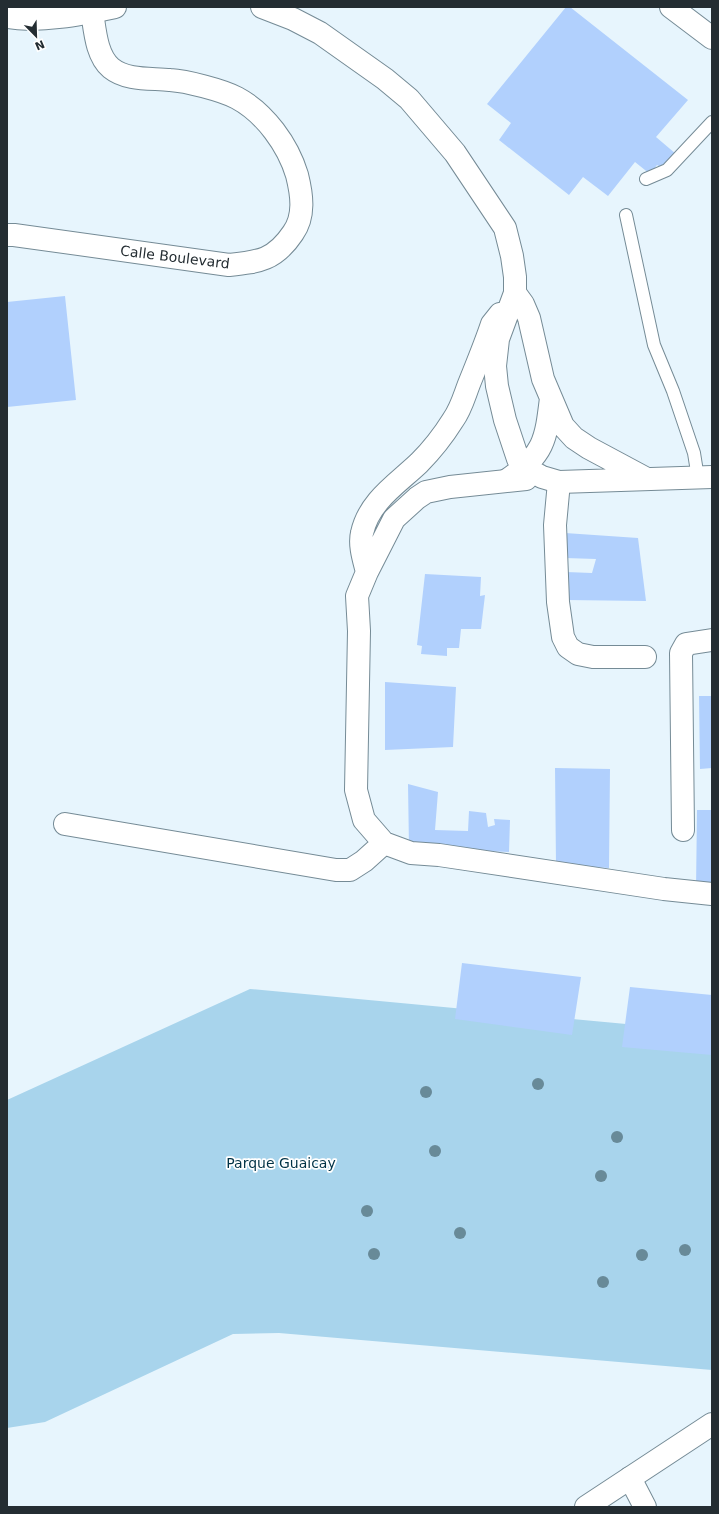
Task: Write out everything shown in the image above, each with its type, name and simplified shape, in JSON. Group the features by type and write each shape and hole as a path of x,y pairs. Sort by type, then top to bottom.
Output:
{"street":[{"path":"7,17 33,19 92,12 115,7"},
{"path":"262,7 320,33 385,79 409,99 432,124 455,153 504,228 512,256 515,277 515,293 498,339 495,366 497,386 511,441 518,459 524,467 556,481"},
{"path":"671,7 712,38"},
{"name":"Calle Boulevard","path":"7,236 14,235 229,265 257,262 273,256 289,239 298,226 302,209 301,190 296,171 288,152 273,130 258,113 236,98 201,86 172,80 130,77 119,74 110,68 100,52 92,12"},
{"path":"515,293 523,304 529,318 543,379 563,426 574,438 589,448 646,478"},
{"path":"367,572 362,552 362,534 367,519 376,504 387,491 407,475 432,449 454,418 462,405 492,324 515,293"},
{"path":"507,480 524,467 540,448 546,436 551,397"},
{"path":"705,477 646,478 616,481 556,481 530,478 450,487 426,492 417,498 394,519 367,572 357,596 359,630 356,790 364,820 384,843 410,853 439,855 664,889 712,894"},
{"path":"556,481 554,525 558,602 563,638 568,648 578,654 593,657 645,657"},
{"path":"683,830 681,653 686,644 712,640"},
{"path":"65,824 336,870 350,870 364,861 384,843"},
{"path":"586,1507 712,1424"},
{"path":"630,1478 646,1507"}],"lane":[{"path":"646,179 668,170 712,122"},
{"path":"626,215 654,345 676,398 694,453 705,477"}],"green space":[{"name":"Parque Guaicay","path":"250,989 712,1032 712,1370 279,1333 233,1334 45,1422 7,1428 7,1100"}],"building":[{"path":"566,7 570,7 688,100 656,137 676,154 664,169 657,165 650,174 635,162 608,196 583,177 569,195 499,140 511,123 487,104"},
{"path":"65,296 76,400 7,407 7,302"},
{"path":"565,533 638,538 646,601 566,600 566,572 592,573 596,559 565,558"},
{"path":"425,574 481,577 480,596 485,595 481,629 461,629 459,648 447,648 447,656 421,654 422,646 417,645"},
{"path":"385,682 456,687 453,747 385,750"},
{"path":"699,696 712,696 712,768 700,769"},
{"path":"555,768 610,769 609,868 556,865"},
{"path":"408,784 438,792 435,830 468,831 469,811 486,813 488,827 495,825 494,819 510,820 509,852 409,848"},
{"path":"697,810 712,810 712,888 696,889"},
{"path":"462,963 581,977 572,1035 455,1019"},
{"path":"630,987 712,995 712,1055 622,1047"}]}
